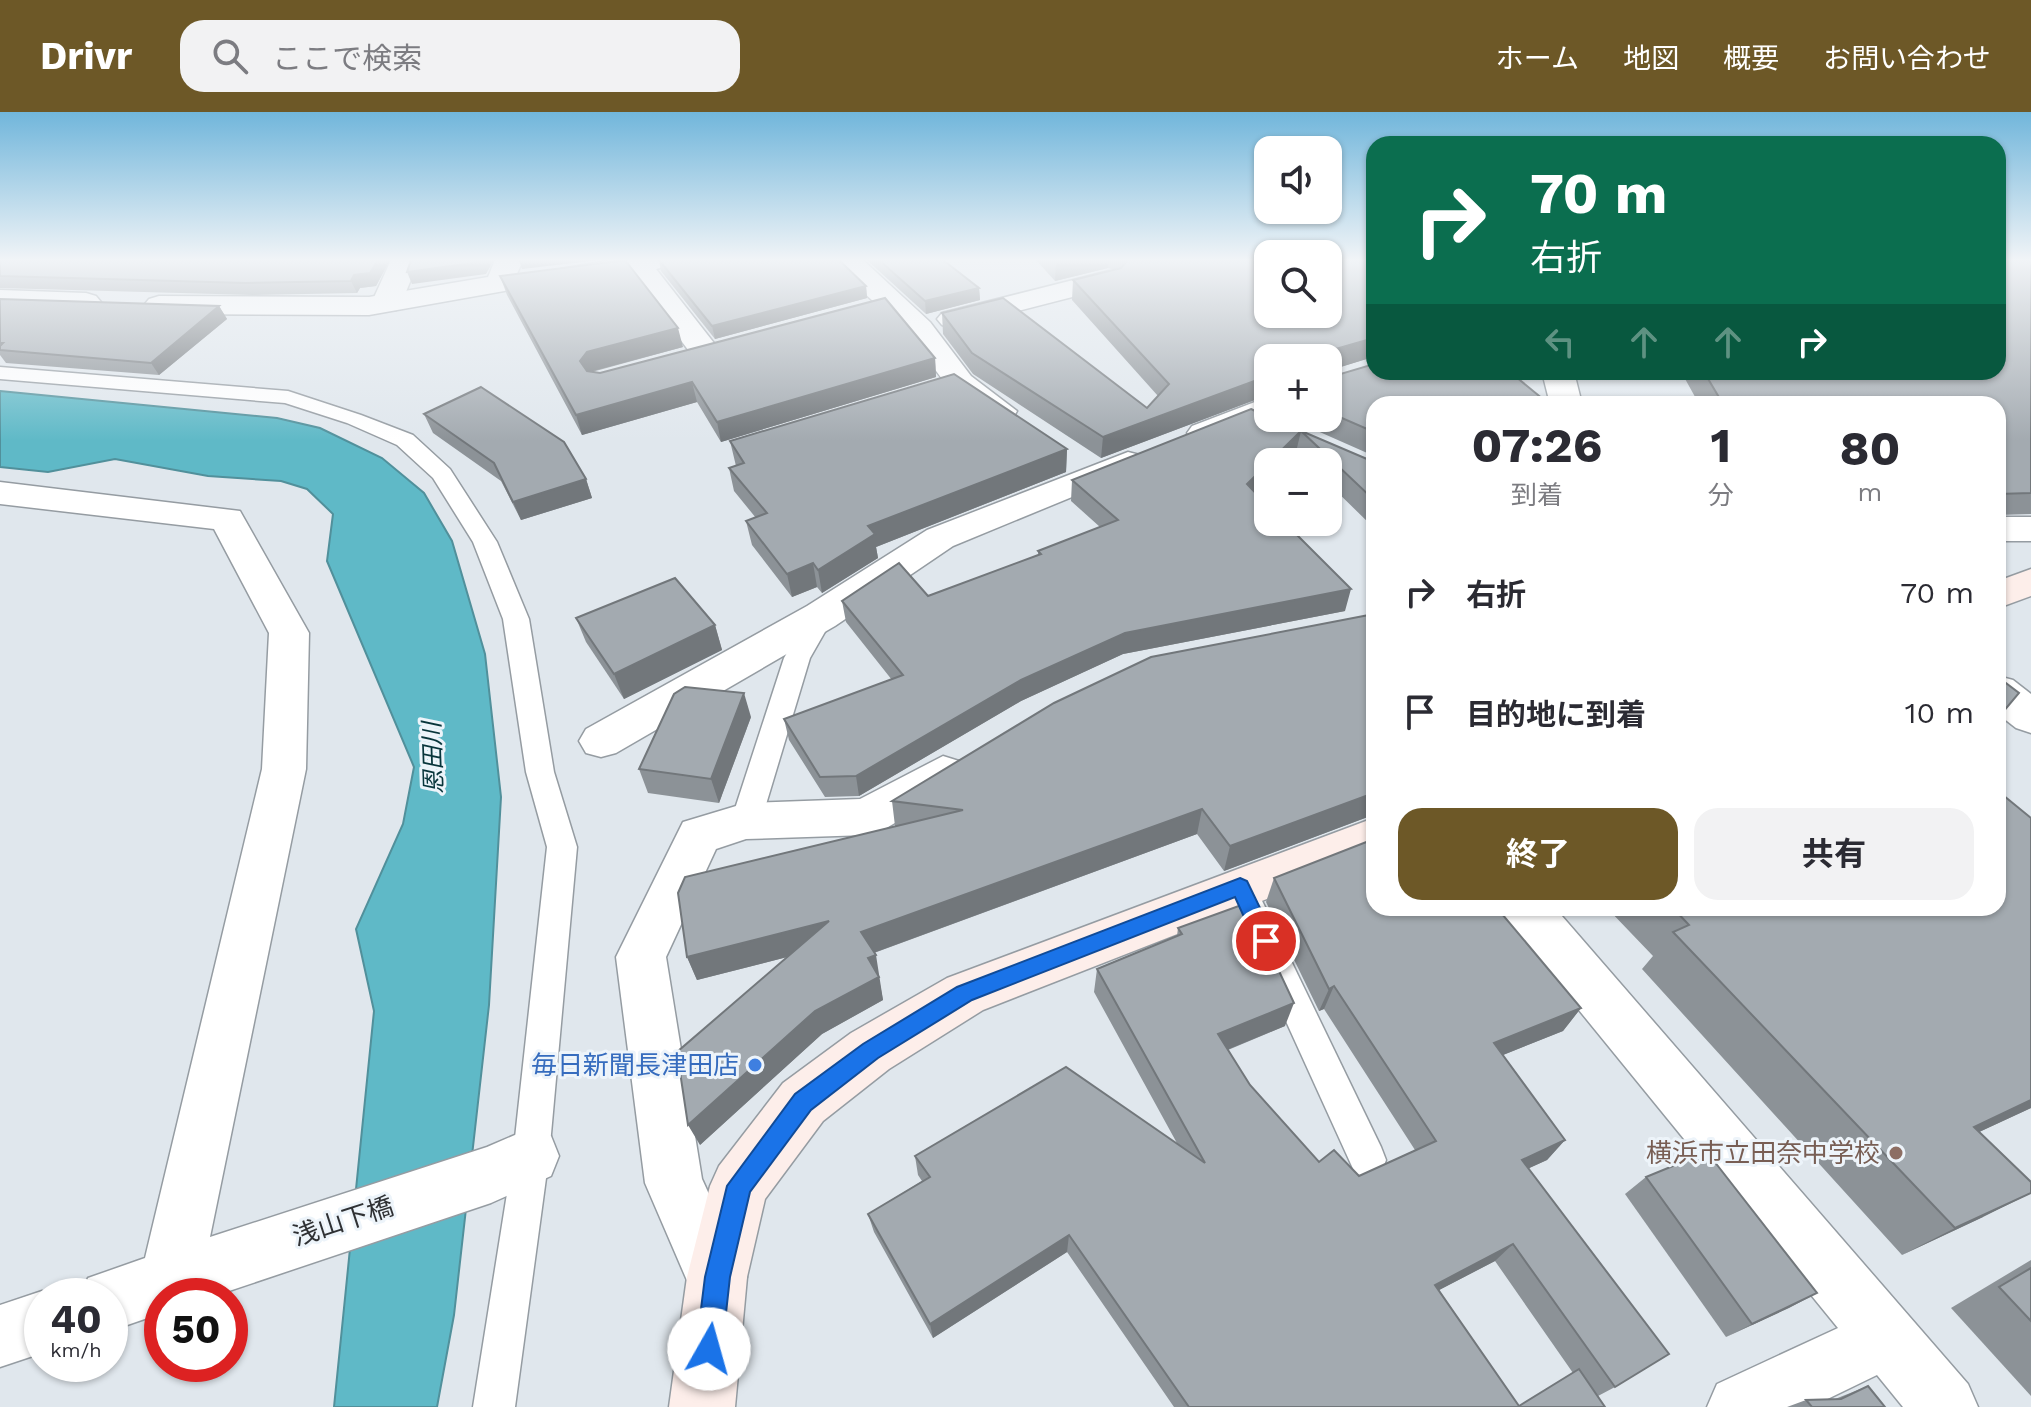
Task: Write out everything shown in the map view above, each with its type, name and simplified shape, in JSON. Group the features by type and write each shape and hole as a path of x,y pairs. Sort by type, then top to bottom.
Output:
{"main road":[{"path":"2006,592 2031,582"},
{"path":"702,1407 717,1277 739,1186 803,1102 870,1051 965,994 1366,840"}],"street":[{"path":"685,320 706,353"},
{"path":"904,320 919,328 945,388 1022,424"},
{"path":"919,328 948,320"},
{"path":"601,741 821,616 940,538 1084,466 1173,445 1254,414"},
{"path":"1286,432 1290,435"},
{"path":"0,493 227,519 289,633 284,769 183,1275"},
{"path":"2006,529 2031,529"},
{"path":"2006,697 2031,717"},
{"path":"717,1277 674,1183 641,957 699,835 746,821 867,817 970,757"},
{"path":"1532,916 1945,1407"},
{"name":"浅山下橋","path":"128,1294 511,1165"},
{"path":"0,1336 24,1328"},
{"path":"1740,1407 1886,1338"}],"lane":[{"path":"0,373 288,397 405,440 442,474 485,542 516,619 540,772 562,847 511,1165 494,1407"},
{"path":"746,821 797,658 821,616"},
{"path":"1240,887 1368,1160"}],"water":[{"name":"恩田川","path":"0,391 277,418 320,428 382,458 424,493 452,541 485,654 501,797 489,1005 454,1315 437,1407 334,1407 374,1011 356,929 403,824 414,767 327,561 333,514 307,489 281,481 208,476 115,459 48,472 0,467"}],"building":[{"path":"0,320 202,320 151,363 0,350 3,343 0,343"},
{"path":"524,320 672,320 678,328 587,352 580,361 587,371 600,373 800,320 904,320 935,358 717,422 692,382 576,415"},
{"path":"708,320 733,320 712,326"},
{"path":"948,320 1032,320 1147,408 1169,384 1110,320 1254,320 1254,328 1342,328 1342,320 1366,320 1366,340 1342,347 1342,344 1254,344 1254,381 1103,437 972,353"},
{"path":"2006,320 2031,320 2031,493 2006,494 2006,396 1718,396 1709,380 2006,380"},
{"path":"1366,366 1366,380 1520,380 1539,396 1366,396 1366,429 1342,418 1342,374"},
{"path":"954,374 1067,449 868,526 875,534 818,570 813,563 787,574 746,521 767,513 729,468 744,463 730,441"},
{"path":"481,387 564,442 586,479 513,502 494,463 424,414"},
{"path":"1251,409 1254,410 1254,432 1300,432 1284,448 1254,448 1254,477 1247,484 1254,491 1254,536 1298,536 1351,589 1125,633 1021,680 856,776 820,777 784,719 903,675 842,601 899,563 928,596 1041,554 1038,551 1118,520 1072,480"},
{"path":"1302,432 1341,448 1319,448"},
{"path":"1342,448 1366,459 1366,492 1342,470"},
{"path":"675,578 715,625 614,674 576,618"},
{"path":"1366,616 1366,796 1230,846 1202,809 861,932 876,955 868,958 879,977 815,1011 688,1125 677,1052 829,921 687,957 678,893 685,877 963,810 892,801 1054,703 1151,657"},
{"path":"2006,683 2019,693 2006,708"},
{"path":"685,687 744,693 711,779 639,769 674,694"},
{"path":"2006,798 2031,818 2031,1100 1974,1127 2031,1182 2031,1193 1955,1228 1673,932 1689,925 1681,916 2006,916"},
{"path":"1366,842 1366,916 1504,916 1581,1008 1494,1043 1565,1140 1522,1160 1669,1354 1615,1387 1513,1244 1435,1285 1519,1406 1579,1369 1605,1407 1189,1407 1069,1235 930,1324 868,1214 930,1177 915,1156 1066,1067 1205,1163 1097,969 1182,934 1178,928 1247,903 1294,1003 1218,1034 1250,1085 1319,1162 1334,1150 1359,1176 1436,1141 1334,986 1329,989 1274,878"},
{"path":"1707,1152 1817,1293 1752,1324 1646,1177"},
{"path":"2031,1268 2031,1321 1999,1287"},
{"path":"1868,1386 1885,1407 1812,1407 1806,1400 1841,1399"}],"place":[{"name":"毎日新聞長津田店","path":"755,1065"},
{"name":"横浜市立田奈中学校","path":"1896,1153"}],"route":[{"path":"709,1349 717,1277 739,1186 803,1102 870,1051 965,994 1240,887 1266,941"}]}
